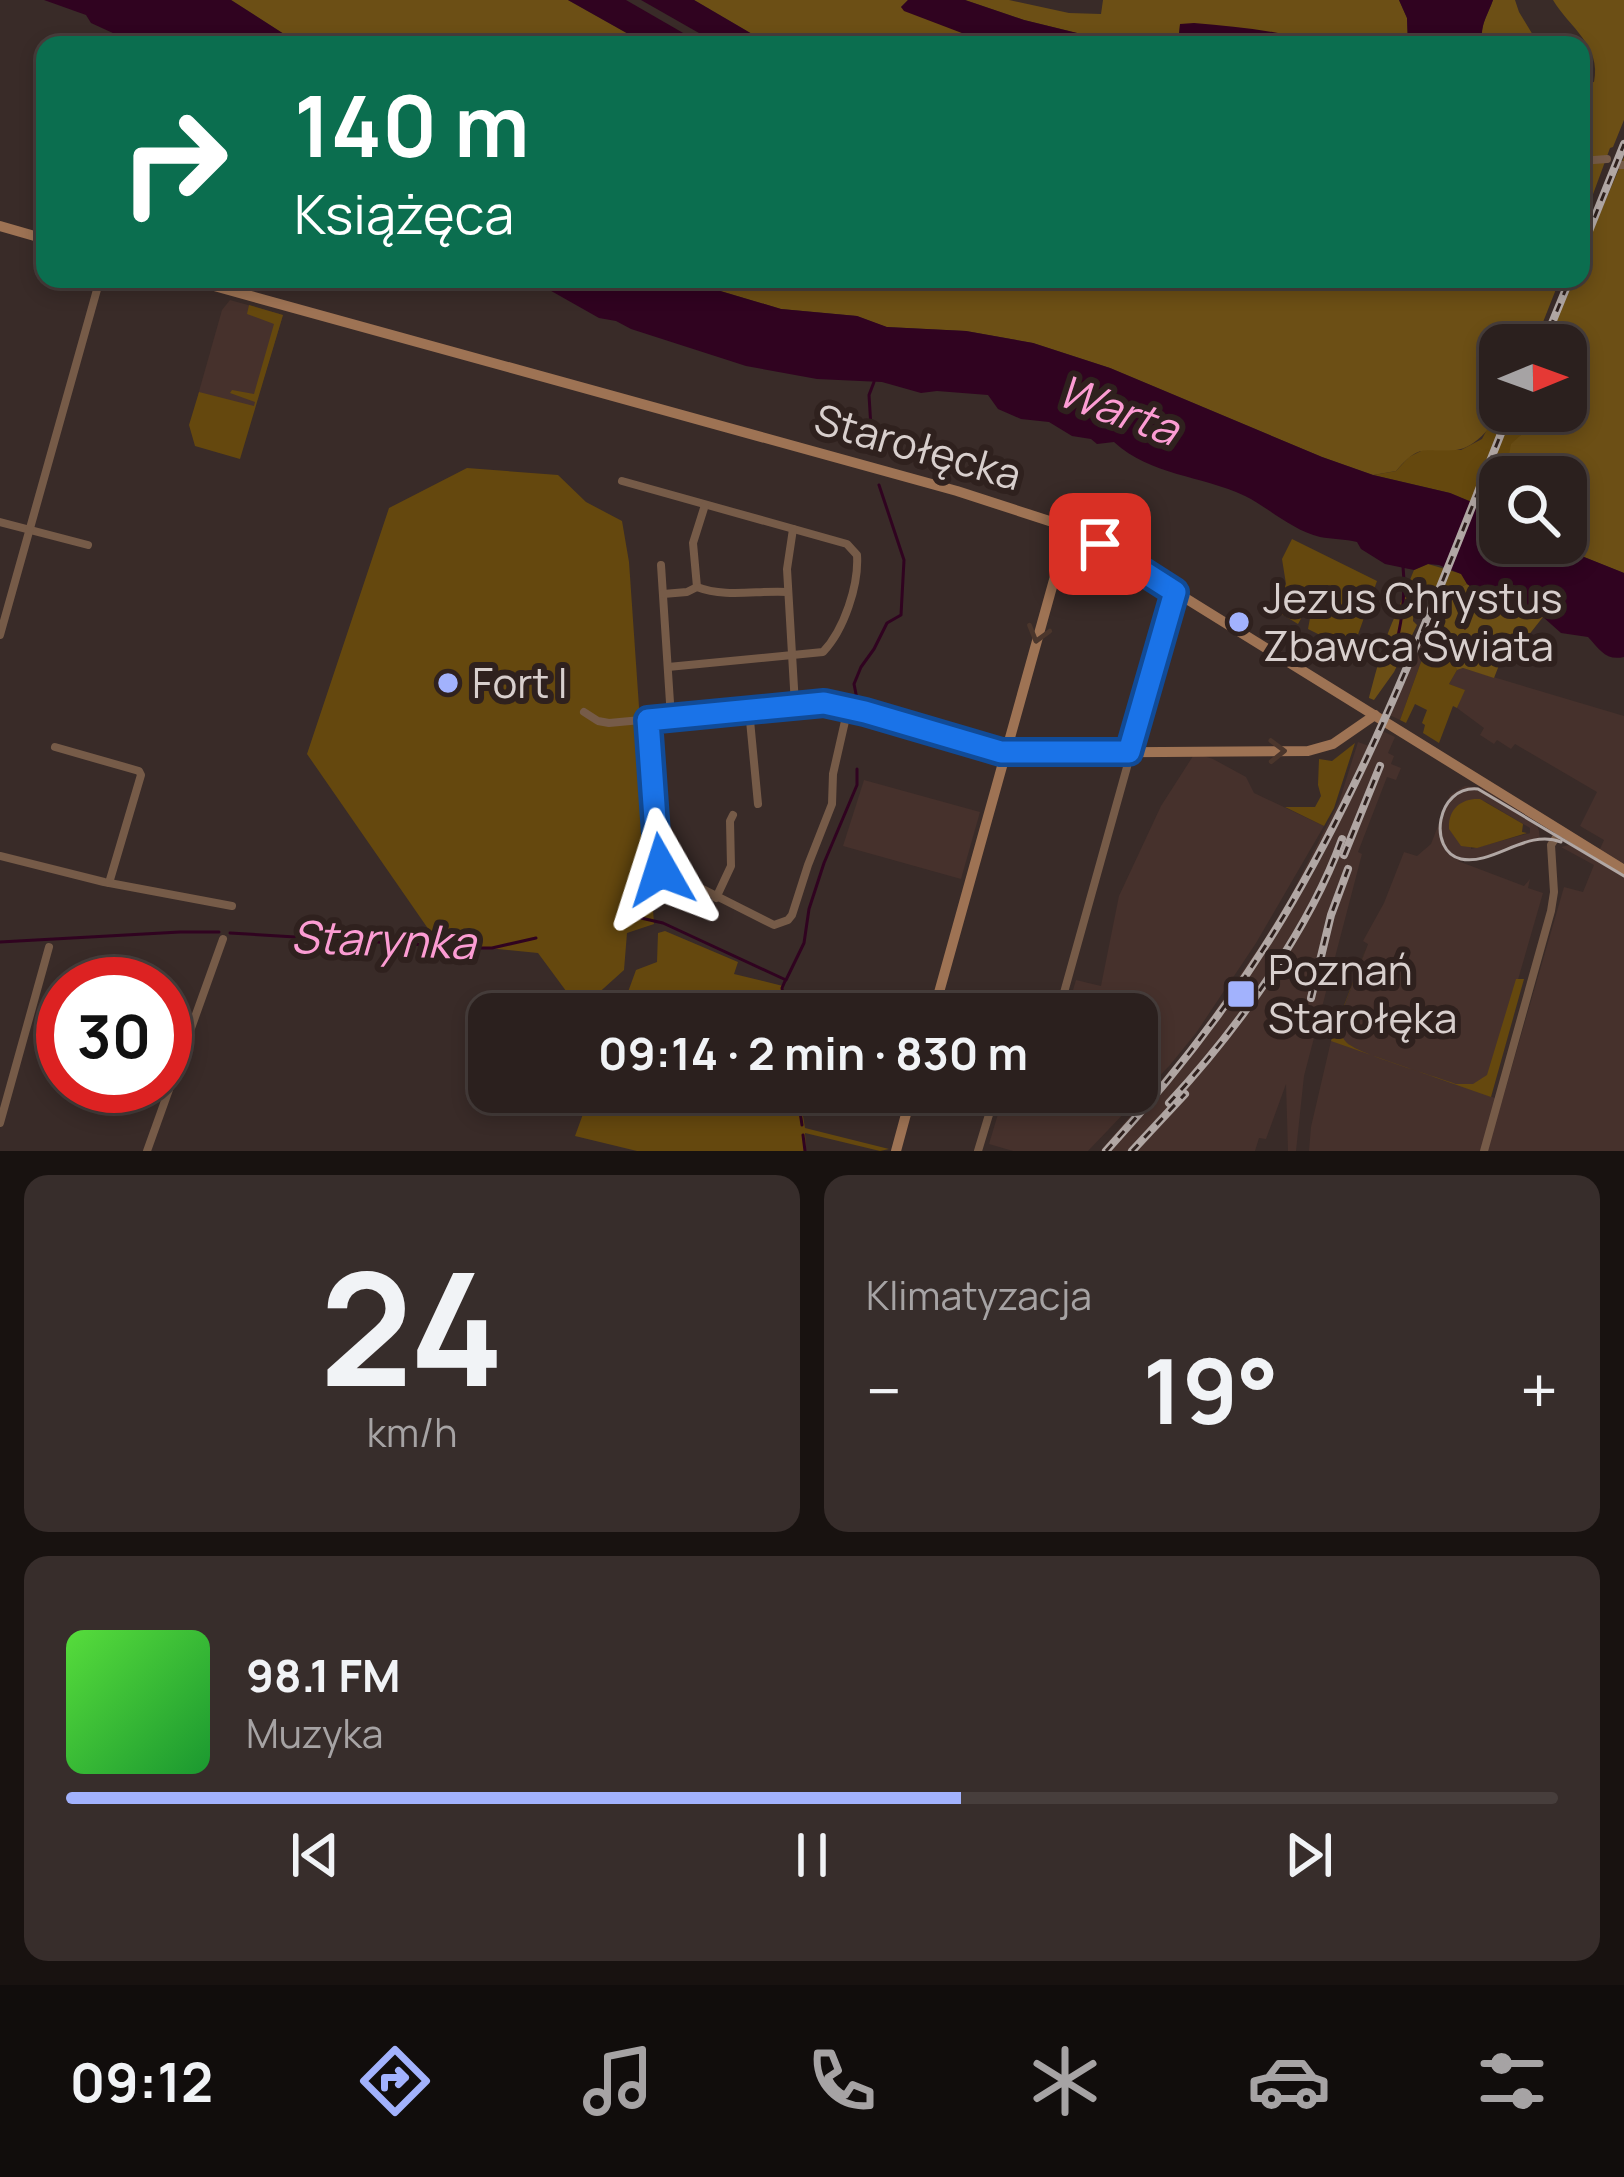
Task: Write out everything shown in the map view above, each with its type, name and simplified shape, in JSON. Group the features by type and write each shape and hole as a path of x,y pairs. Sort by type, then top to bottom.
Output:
{"street":[{"path":"1590,159 1607,160"},
{"path":"0,226 36,236"},
{"path":"0,634 97,288"},
{"name":"Starołęcka","path":"222,288 976,496 1069,526 1624,870"},
{"path":"622,481 852,547 857,555 856,587 827,648 818,653 668,667"},
{"path":"698,587 693,543 705,505"},
{"path":"0,522 88,545"},
{"path":"939,993 1069,526"},
{"path":"793,529 788,592 794,704"},
{"path":"661,565 671,718"},
{"path":"663,594 698,587 711,592 788,592"},
{"path":"1064,993 1175,592"},
{"path":"584,712 609,723 824,703 1006,750 1129,752 1314,750 1333,744 1375,715"},
{"path":"648,720 659,868 772,925 791,917 832,804 833,773 848,708"},
{"path":"748,710 758,804"},
{"path":"55,747 141,775 110,884"},
{"path":"716,898 731,866 733,815"},
{"path":"1484,1151 1552,906 1551,845 1562,830"},
{"path":"3,857 110,884 232,906"},
{"path":"147,1151 223,939"},
{"path":"0,1123 49,947"},
{"path":"896,1151 906,1113"},
{"path":"978,1151 989,1113"}],"shaded area":[{"path":"231,0 568,0 632,36 287,36"},
{"path":"694,0 908,0 901,7 970,36 756,36"},
{"path":"965,0 1009,0 1069,13 1101,14 1103,0 1399,0 1408,36 1291,36 1180,25 1179,36 1089,36"},
{"path":"1493,0 1515,0 1534,36 1483,36"},
{"path":"1553,0 1624,0 1624,120 1590,202 1590,82 1594,82 1595,69 1590,36 1581,36"},
{"path":"1624,157 1624,573 1587,558 1587,456 1509,456 1511,444 1522,432 1587,432 1587,324 1555,324 1569,288 1590,288 1590,237"},
{"path":"710,288 1556,288 1542,324 1479,324 1479,432 1485,433 1464,448 1417,452 1396,471 1373,475 1110,368 1033,343 966,331 886,327 857,316 781,309"},
{"path":"230,300 283,315 254,410 198,395 222,310"},
{"path":"249,305 283,315 240,459 195,446 189,425 199,392 254,406 255,402 230,393 254,394 274,324 247,314"},
{"path":"1486,432 1521,435 1512,456 1479,456 1479,505 1450,493 1373,475 1396,471 1427,448 1461,450"},
{"path":"467,468 558,475 586,502 622,521 629,562 654,924 627,933 624,970 598,993 568,993 538,953 438,943 307,754 389,508"},
{"path":"1292,539 1377,581 1349,660 1320,642 1318,634 1308,629 1310,618 1303,615 1298,624 1275,610 1286,584 1282,559"},
{"path":"1428,564 1462,574 1467,584 1455,590 1447,604 1419,595 1396,614 1414,570"},
{"path":"1467,584 1494,603 1513,599 1543,617 1528,636 1505,650 1494,678 1457,670 1437,628 1455,590"},
{"path":"1414,602 1417,625 1394,672 1374,700 1369,698 1393,620 1404,604"},
{"path":"1427,610 1438,615 1400,720 1385,713"},
{"path":"1438,615 1435,627 1457,670 1449,684 1465,690 1457,708 1453,706 1439,743 1423,733 1427,710 1415,704 1406,723 1400,720"},
{"path":"1457,670 1624,716 1624,1151 1309,1151 1331,1041 1368,944 1363,941 1404,852 1417,856 1431,844 1450,795 1465,786 1482,788 1536,822 1539,831 1540,840 1473,861 1458,861 1524,886 1530,879 1528,888 1543,893 1485,1094 1502,1101 1564,887 1583,892 1594,865 1561,847 1573,844 1596,858 1604,840 1580,826 1597,792 1515,744 1511,749 1480,735 1484,728 1457,708 1464,690 1449,684","holes":["1474,799 1530,828 1530,833 1471,849"]},
{"path":"1378,729 1395,737 1388,753 1394,756 1391,764 1401,768 1396,780 1387,777 1358,852 1362,854 1304,1076 1296,1151 1288,1151 1286,1084 1266,1139 1259,1138 1255,1151 1100,1151 1133,1113 1158,1113 1158,1084 1190,1047 1262,943 1339,802 1358,742 1369,746"},
{"path":"1355,743 1324,826 1285,807 1315,807 1321,796 1319,759 1332,761"},
{"path":"1195,753 1246,777 1254,793 1324,826 1256,943 1196,1033 1158,1078 1158,993 1072,993 1076,980 1101,986 1119,896 1161,806"},
{"path":"864,780 980,812 961,879 843,846"},
{"path":"1480,799 1523,824 1522,832 1527,833 1477,848 1461,846 1449,829 1453,810"},
{"path":"665,931 738,962 734,974 783,986 784,993 628,993 636,970 657,962 658,933"},
{"path":"1516,979 1524,979 1491,1097 1412,1069 1456,1084 1473,1084 1487,1075"},
{"path":"1340,1017 1347,1043 1375,1056 1331,1041"},
{"path":"583,1113 802,1113 805,1128 889,1149 880,1151 805,1133 806,1151 637,1151 575,1136"},
{"path":"1124,1113 1088,1151 1013,1151 989,1144 998,1114"}],"water":[{"path":"44,0 231,0 287,36 119,36 91,23 86,15"},
{"path":"568,0 626,0 688,36 632,36"},
{"path":"641,0 694,0 756,36 704,36"},
{"path":"908,0 965,0 1089,36 970,36 901,7"},
{"path":"1399,0 1493,0 1483,36 1408,36"},
{"path":"1180,24 1243,28 1289,36 1179,36"},
{"name":"Warta","path":"546,288 710,288 781,309 857,316 887,327 966,331 1033,343 1110,368 1322,457 1479,505 1479,564 1587,564 1587,558 1624,573 1624,657 1608,656 1588,637 1561,633 1513,599 1495,603 1467,584 1461,574 1439,565 1414,570 1385,564 1357,542 1310,534 1245,496 1144,462 1114,442 1097,444 1049,422 1021,419 998,409 988,395 921,393 882,382 817,379 746,366 599,318"}],"waterway":[{"name":"Starynka","path":"874,382 869,395 872,444 878,454"},
{"name":"Starynka","path":"857,699 854,684 861,667 887,623 901,615 904,560 879,485"},
{"path":"1392,659 1402,612 1403,566"},
{"path":"1465,628 1481,591"},
{"name":"Starynka","path":"632,916 663,923 786,980 804,943 809,909 857,785 857,769"},
{"name":"Starynka","path":"0,942 219,932"},
{"name":"Starynka","path":"230,933 477,948 536,938"},
{"name":"Starynka","path":"783,993 785,981"},
{"name":"Starynka","path":"800,1113 802,1125"},
{"name":"Starynka","path":"803,1135 805,1151"}],"tram line":[{"path":"1561,842 1536,840 1485,857 1461,859 1443,844 1441,819 1453,797 1478,789 1624,876"}],"railway":[{"path":"1590,229 1624,144"},
{"path":"1552,324 1566,288"},
{"path":"1106,1151 1222,1010 1317,858 1406,670 1502,432"},
{"path":"1344,855 1380,766"},
{"path":"1169,1103 1268,979 1310,909 1342,839"},
{"path":"1311,998 1331,915 1348,869"},
{"path":"1132,1151 1185,1094"}],"place":[{"name":"Jezus Chrystus Zbawca Świata","path":"1239,622"},
{"name":"Fort I","path":"448,683"},
{"name":"Poznań Starołęka","path":"1241,994"}],"route":[{"path":"661,870 648,720 824,703 1001,752 1129,752 1175,592 1100,544"}]}
